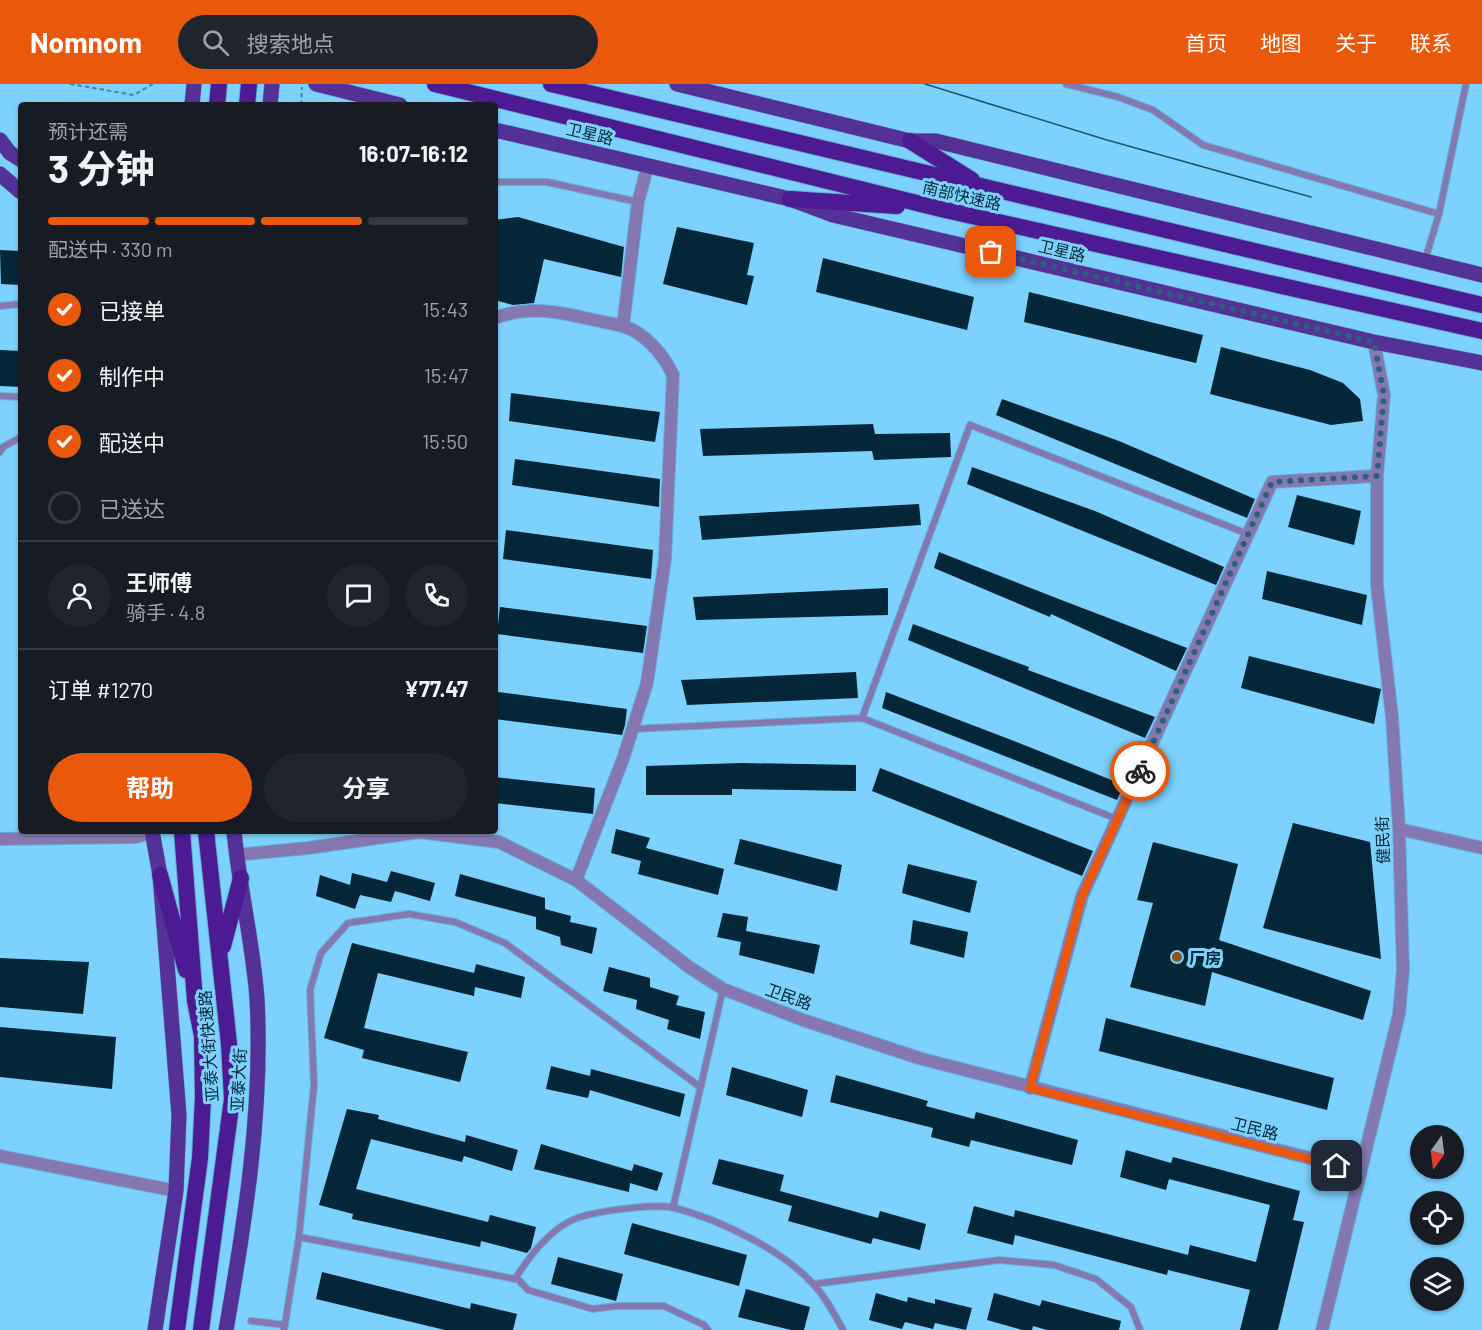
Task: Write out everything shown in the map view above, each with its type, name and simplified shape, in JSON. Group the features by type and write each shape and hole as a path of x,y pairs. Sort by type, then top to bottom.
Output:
{"highway":[{"path":"217,102 219,84"},
{"path":"247,102 249,84"},
{"name":"南部快速路","path":"435,84 941,209 1482,331"},
{"name":"南部快速路","path":"551,84 1482,305"},
{"path":"910,141 983,187"},
{"path":"790,200 941,209"},
{"name":"亚泰大街快速路","path":"177,1330 200,1158 202,1036 195,1001 182,834"},
{"name":"亚泰大街快速路","path":"201,1330 232,1099 229,1044 207,834"},
{"path":"160,875 195,1001"},
{"path":"219,962 241,878"}],"main road":[{"path":"192,102 194,84"},
{"path":"270,102 272,84"},
{"path":"316,84 389,102"},
{"path":"677,84 910,141 936,141 1482,275"},
{"name":"卫星路","path":"498,131 790,200 833,215 1374,342 1482,363"},
{"path":"0,140 10,153 18,158"},
{"path":"0,174 18,189"},
{"path":"152,834 160,875 179,1115 176,1191 155,1330"},
{"name":"亚泰大街","path":"226,1330 249,1175 258,1066 257,996 234,834"}],"street":[{"path":"623,326 638,202 648,165"},
{"path":"498,317 526,310 547,310 623,326 654,347 665,358 673,375 665,559 647,683 576,880"},
{"name":"健民街","path":"1322,1330 1399,1014 1403,970 1399,829 1392,717 1377,586 1377,476 1384,395 1374,342"},
{"path":"1030,1088 1082,896 1272,482 1377,476"},
{"path":"1399,829 1482,848"},
{"path":"0,839 136,837 146,834"},
{"name":"卫民路","path":"236,855 308,848 405,834"},
{"name":"卫民路","path":"435,834 500,842 576,880 689,967 723,989 803,1020 922,1059 1360,1171"},
{"path":"0,1156 176,1191"}],"lane":[{"path":"1066,84 1118,97 1153,110 1203,145 1439,214"},
{"path":"1425,260 1439,214 1466,84"},
{"path":"498,182 547,182 638,202"},
{"path":"0,306 18,304"},
{"path":"0,396 18,397"},
{"path":"862,718 970,425 1248,534"},
{"path":"0,452 3,447 18,439"},
{"path":"632,729 862,718 1118,819"},
{"path":"251,1321 285,1327 299,1237 314,1085 310,990 321,953 348,923 409,914 456,922 505,943 700,1087"},
{"path":"673,1208 723,989"},
{"path":"516,1277 538,1244 578,1217 622,1209 673,1208 737,1232 786,1260 814,1284 843,1330"},
{"path":"299,1237 516,1277 528,1290 593,1309 664,1306 704,1325 708,1330"},
{"path":"814,1284 999,1260 1054,1265 1096,1279 1131,1307 1140,1330"}],"path":[{"path":"70,84 134,95 153,84"},
{"path":"301,102 302,84"}],"building":[{"path":"518,217 624,247 621,277 544,259 534,303 513,305 498,301 498,220"},
{"path":"677,227 754,243 747,275 754,276 747,305 663,284"},
{"path":"0,250 18,251 18,285 1,284"},
{"path":"823,258 974,297 967,330 816,292"},
{"path":"1029,292 1203,335 1196,363 1024,322"},
{"path":"1221,347 1310,370 1343,383 1360,399 1363,421 1331,425 1210,394"},
{"path":"0,350 18,351 18,387 0,386"},
{"path":"511,393 660,412 655,442 509,421"},
{"path":"1002,399 1119,441 1255,499 1247,518 996,415"},
{"path":"873,424 875,434 950,433 951,457 874,460 872,451 703,456 700,429"},
{"path":"515,459 660,479 659,507 512,485"},
{"path":"972,467 1095,511 1224,567 1216,585 967,484"},
{"path":"1297,495 1361,511 1354,545 1288,527"},
{"path":"919,504 921,525 702,540 699,516"},
{"path":"506,530 653,550 651,579 503,559"},
{"path":"939,552 1187,648 1176,671 1051,614 1050,617 934,568"},
{"path":"1267,571 1367,595 1362,625 1262,599"},
{"path":"888,588 888,615 696,620 693,597"},
{"path":"500,607 647,626 643,653 498,634"},
{"path":"913,624 1155,717 1145,738 908,640"},
{"path":"1249,656 1381,689 1374,724 1241,688"},
{"path":"856,672 858,698 687,705 681,680"},
{"path":"498,692 627,709 622,735 498,719"},
{"path":"886,692 1124,785 1117,800 882,708"},
{"path":"741,763 856,765 856,791 732,789 732,795 646,795 646,766"},
{"path":"880,768 1093,851 1082,876 872,791"},
{"path":"498,777 595,788 593,814 498,803"},
{"path":"1293,823 1370,842 1381,959 1263,928"},
{"path":"616,829 650,838 646,848 724,869 718,895 638,874 641,861 611,853"},
{"path":"740,839 842,865 837,891 734,864"},
{"path":"1153,842 1238,864 1219,940 1371,991 1363,1020 1212,972 1205,1006 1130,987 1153,903 1137,900"},
{"path":"908,864 977,881 970,913 902,893"},
{"path":"391,871 435,883 430,901 395,891 391,902 360,895 355,909 316,896 320,875 350,885 352,873 387,882"},
{"path":"460,874 545,898 545,909 571,916 570,922 597,928 592,954 561,945 560,937 536,929 536,917 455,896"},
{"path":"723,913 748,917 746,931 820,945 814,974 739,955 741,942 717,937"},
{"path":"913,920 968,932 964,958 910,944"},
{"path":"352,943 474,973 476,964 525,977 521,998 475,987 474,996 378,973 364,1028 468,1052 460,1082 362,1058 364,1050 324,1038"},
{"path":"0,958 89,962 83,1014 0,1007"},
{"path":"609,967 650,978 650,987 679,996 676,1005 705,1012 700,1039 667,1029 669,1020 636,1009 637,1000 603,991"},
{"path":"1106,1018 1334,1078 1327,1110 1099,1051"},
{"path":"0,1027 116,1037 112,1089 0,1077"},
{"path":"551,1066 590,1076 591,1069 685,1094 680,1117 590,1090 588,1098 546,1089"},
{"path":"732,1067 808,1090 802,1117 726,1095"},
{"path":"836,1075 928,1101 926,1106 974,1119 976,1112 1078,1140 1072,1165 971,1140 969,1147 931,1137 933,1128 830,1102"},
{"path":"347,1109 379,1115 378,1119 465,1142 466,1135 518,1150 512,1171 464,1156 462,1162 371,1139 356,1189 488,1222 490,1215 536,1227 531,1248 527,1253 481,1241 480,1247 352,1219 353,1214 319,1205"},
{"path":"541,1144 632,1171 634,1164 663,1173 657,1191 630,1183 629,1192 534,1169"},
{"path":"1126,1150 1171,1163 1173,1157 1300,1191 1293,1220 1304,1222 1278,1330 1240,1330 1250,1290 1168,1270 1167,1275 1015,1235 1013,1245 967,1233 974,1206 1014,1217 1015,1210 1188,1255 1190,1245 1256,1262 1270,1205 1169,1179 1166,1190 1120,1177"},
{"path":"719,1159 784,1175 780,1191 878,1218 880,1211 926,1224 920,1250 873,1238 871,1244 788,1221 792,1206 712,1184"},
{"path":"632,1223 747,1255 739,1286 624,1254"},
{"path":"558,1257 623,1274 616,1301 551,1284"},
{"path":"322,1272 470,1309 471,1303 517,1314 513,1330 445,1330 316,1299"},
{"path":"746,1289 810,1307 804,1330 791,1330 738,1317"},
{"path":"876,1293 907,1302 908,1297 935,1304 935,1299 972,1308 966,1330 935,1323 933,1329 905,1322 902,1329 869,1320"},
{"path":"994,1293 1040,1306 1042,1300 1121,1321 1119,1330 1047,1330 1033,1326 1032,1330 1022,1330 987,1320"}],"tram line":[{"path":"925,84 1107,140 1311,197"}],"way so far":[{"path":"991,252 1374,342 1384,395 1377,476 1272,482 1140,771"}],"place":[{"name":"厂房","path":"1177,957"}],"route":[{"path":"1140,771 1082,896 1030,1088 1337,1166"}]}
